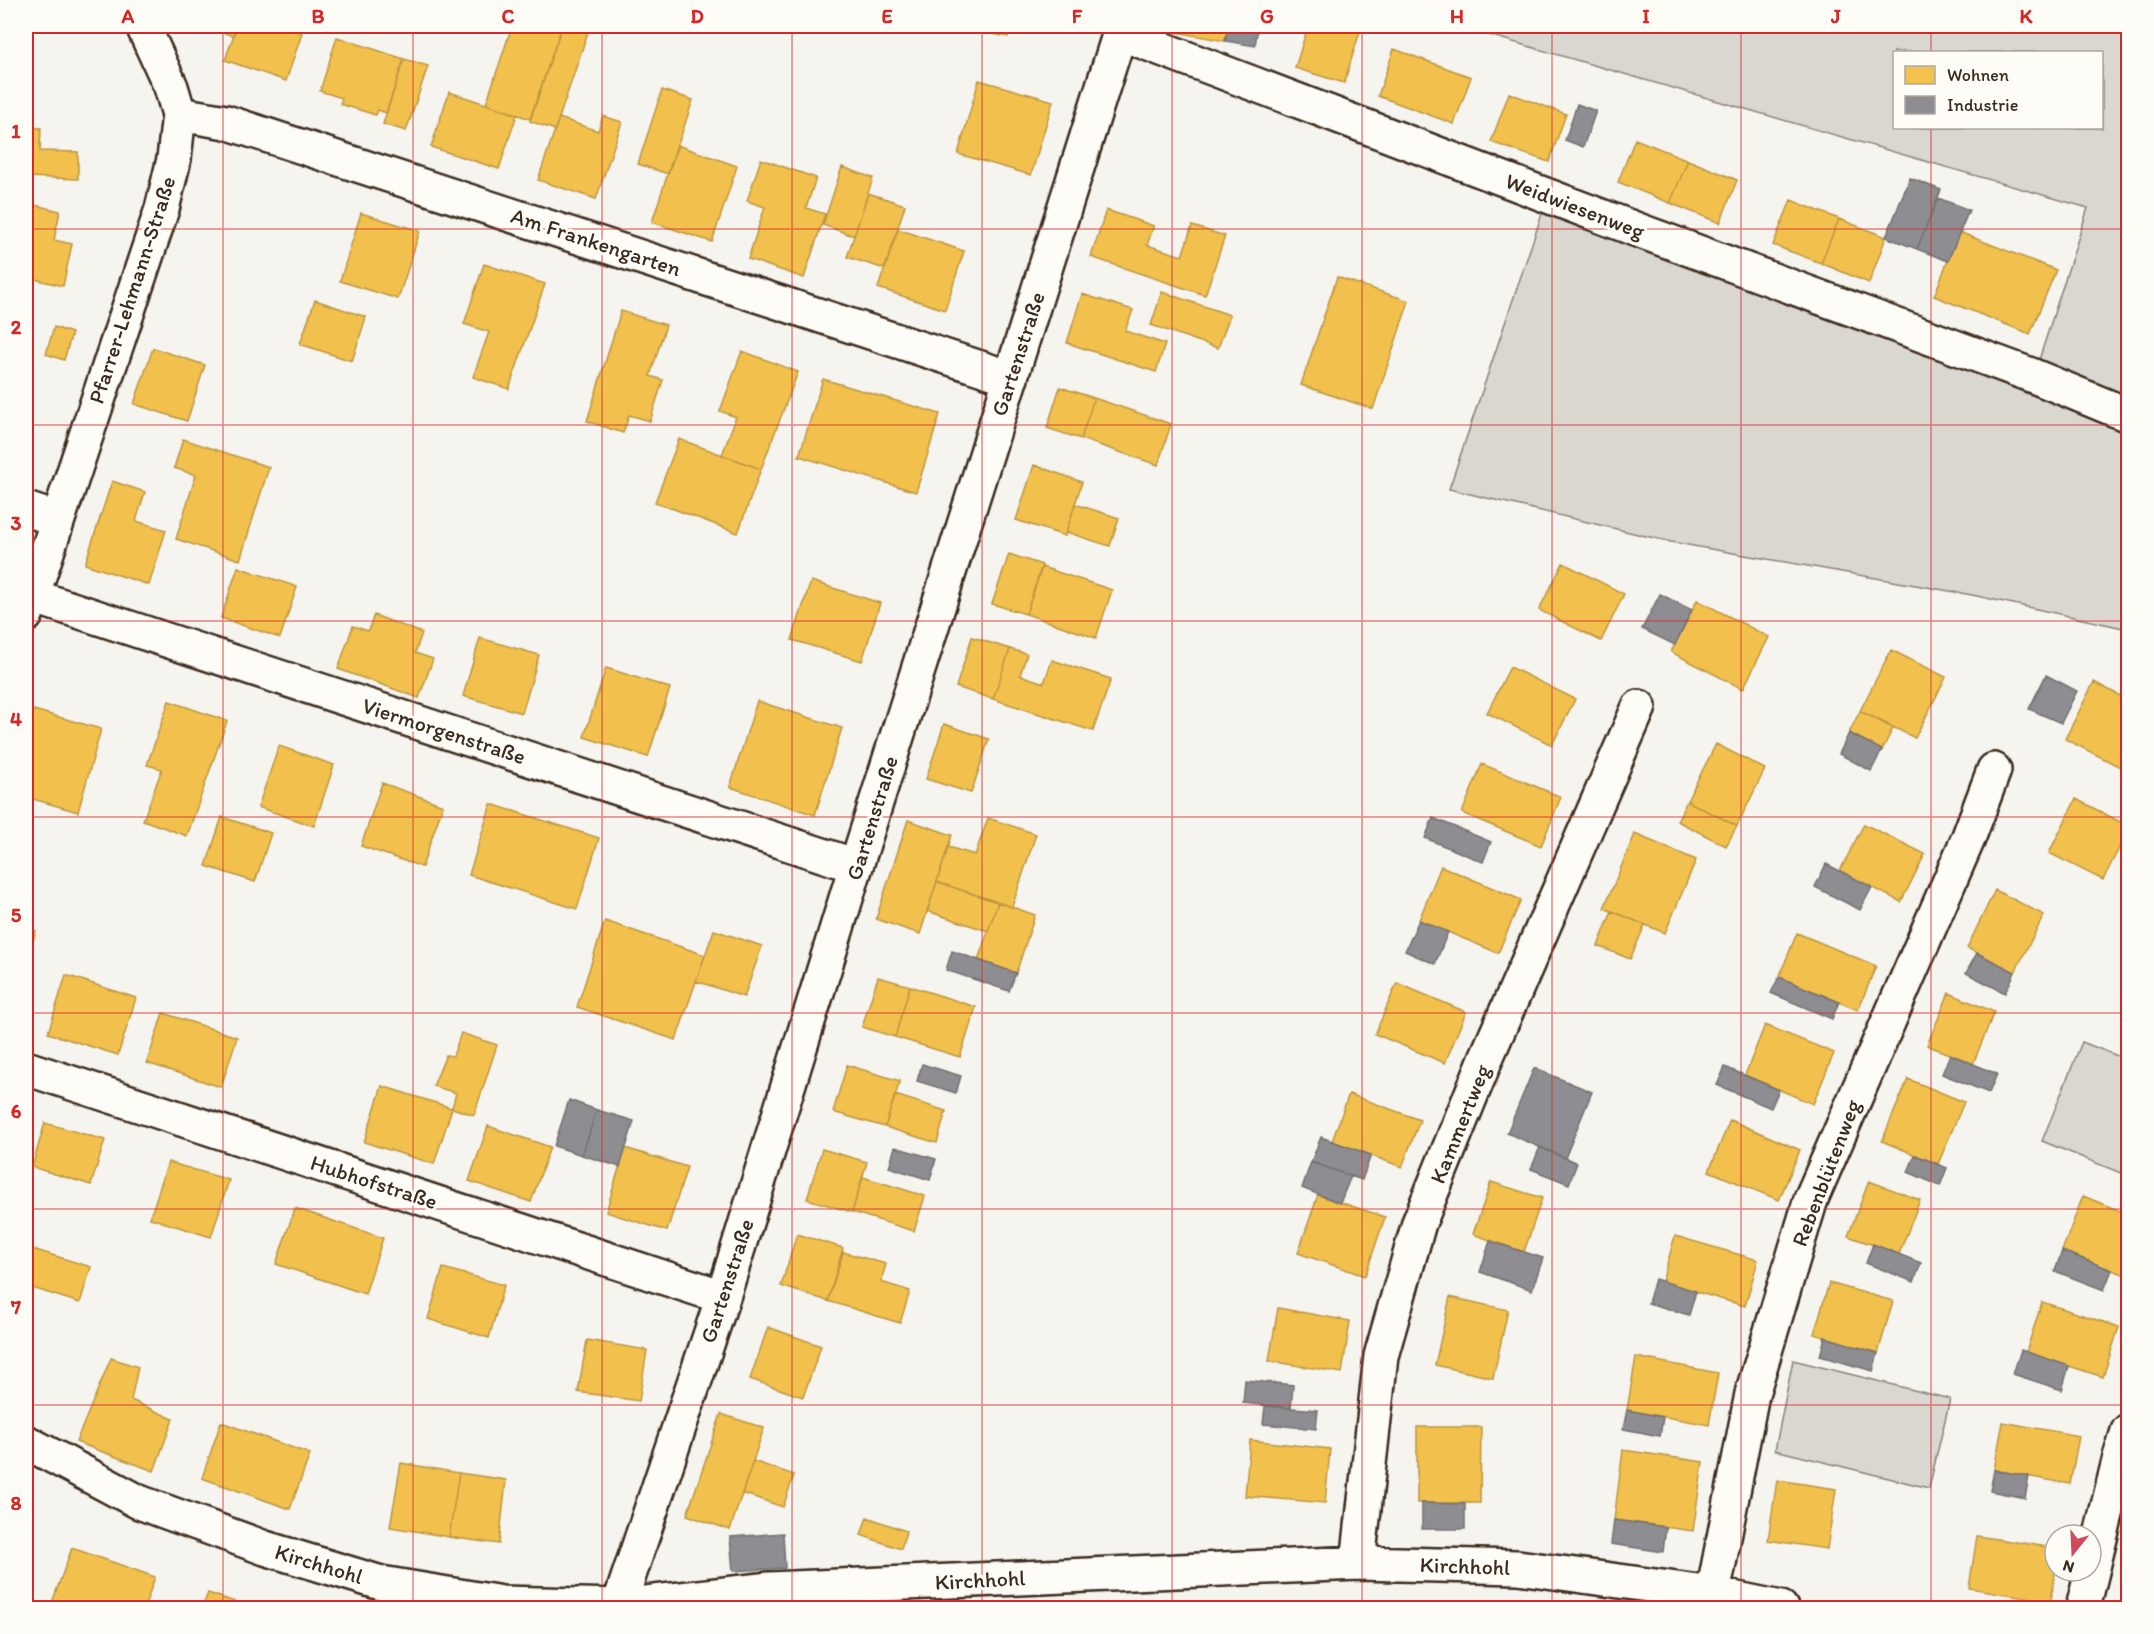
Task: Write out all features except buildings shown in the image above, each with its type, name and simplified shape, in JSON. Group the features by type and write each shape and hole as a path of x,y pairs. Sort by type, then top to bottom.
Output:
{"street":[{"name":"Pfarrer-Lehmann-Straße","path":"29,605 162,209 174,159 179,114 171,87 143,26"},
{"name":"Weidwiesenweg","path":"1121,29 1646,233 2031,375 2128,415"},
{"name":"Gartenstraße","path":"618,1607 723,1297 856,866 1121,29"},
{"name":"Am Frankengarten","path":"179,114 226,122 1011,378"},
{"path":"26,509 56,519"},
{"name":"Viermorgenstraße","path":"29,605 856,866"},
{"name":"Kammertweg","path":"1358,1563 1381,1356 1419,1223 1487,1056 1639,707"},
{"name":"Rebenblütenweg","path":"1713,1594 1752,1394 1811,1199 1968,839 1994,770"},
{"name":"Hubhofstraße","path":"26,1068 723,1297"},
{"path":"2083,1608 2128,1431"},
{"name":"Kirchhohl","path":"26,1442 139,1502 265,1548 381,1583 502,1603 618,1607 770,1589 1358,1563 1518,1567 1713,1594 1781,1608"}],"shaded area":[{"path":"1458,26 2128,26 2128,629 1972,595 1671,542 1449,489 1546,202 2028,394 2088,208"},
{"path":"2082,1042 2128,1060 2128,1176 2042,1141"},
{"path":"1793,1360 1950,1399 1929,1488 1775,1450"}]}
